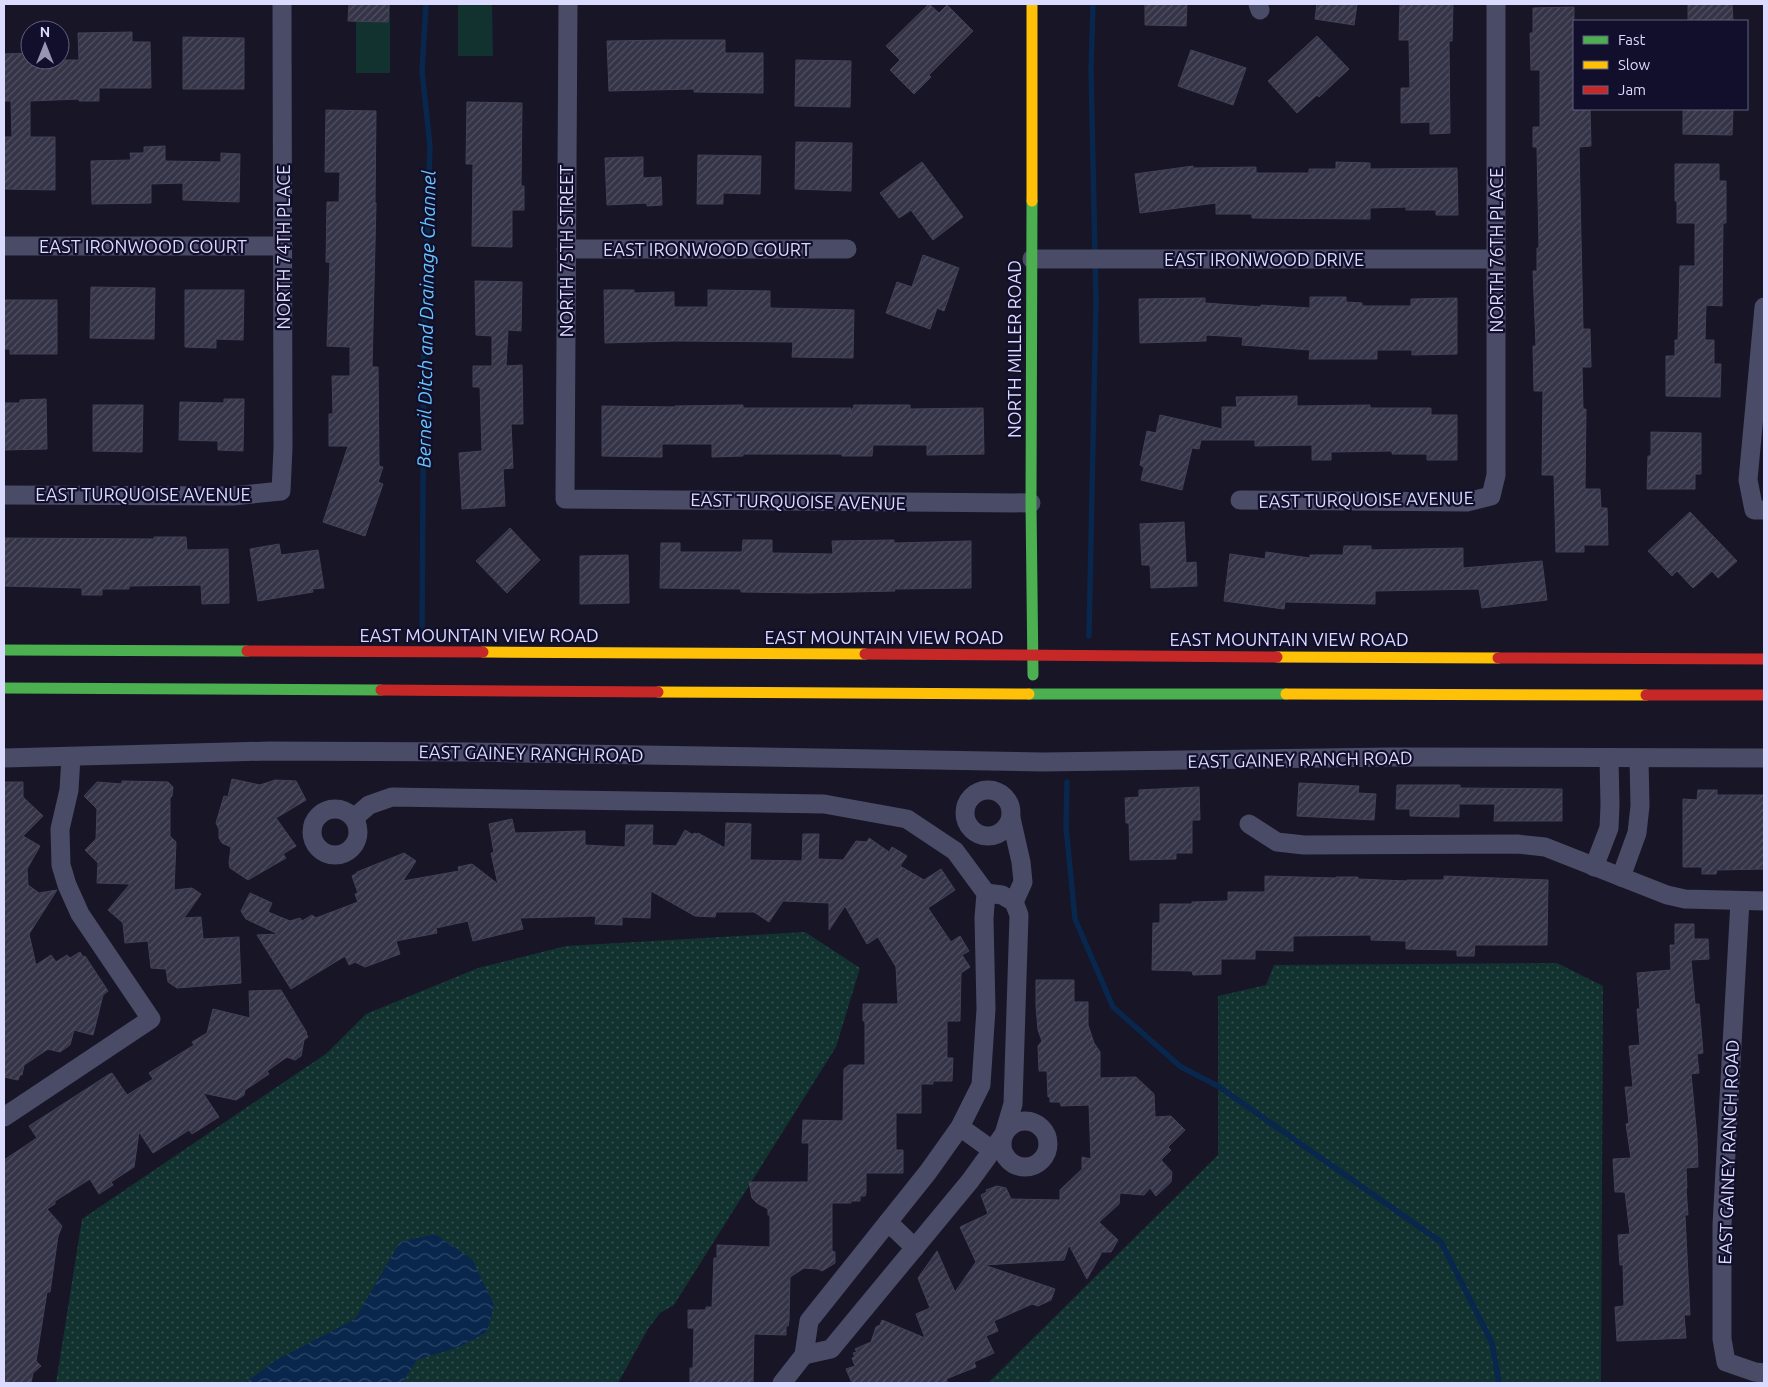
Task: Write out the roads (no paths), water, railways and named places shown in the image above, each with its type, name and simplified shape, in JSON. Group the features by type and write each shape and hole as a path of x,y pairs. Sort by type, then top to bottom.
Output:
{"main road":[{"name":"NORTH MILLER ROAD","path":"1032,4 1031,503 1034,694"},
{"name":"EAST MOUNTAIN VIEW ROAD","path":"4,650 1764,658"},
{"path":"4,688 1034,694 1764,695"}],"street":[{"name":"NORTH 74TH PLACE","path":"281,491 283,448 282,4"},
{"name":"NORTH 75TH STREET","path":"565,498 568,4"},
{"name":"NORTH 76TH PLACE","path":"1491,496 1496,475 1496,4"},
{"name":"EAST IRONWOOD COURT","path":"4,246 283,246"},
{"name":"EAST IRONWOOD COURT","path":"566,249 847,249"},
{"name":"EAST IRONWOOD DRIVE","path":"1032,259 1495,259"},
{"path":"1759,510 1748,480 1764,307"},
{"name":"EAST TURQUOISE AVENUE","path":"4,495 233,496 281,491"},
{"name":"EAST TURQUOISE AVENUE","path":"1240,500 1467,502 1491,496"},
{"name":"EAST TURQUOISE AVENUE","path":"565,498 1031,503"},
{"name":"EAST GAINEY RANCH ROAD","path":"4,758 270,751 472,752 1107,762 1381,757 1764,758"},
{"path":"4,1117 151,1019 80,914 67,885 61,865 60,829 69,790 71,757"},
{"path":"1594,866 1609,828 1609,758"},
{"path":"1620,877 1637,833 1640,806 1639,758"},
{"path":"991,790 992,761"},
{"path":"804,1355 831,1349 970,1181 1004,1134 1013,1104 1018,915 1014,902 1023,882 1021,862 1011,818 1011,810 1005,796 991,790 976,792 966,804 966,819 974,832 988,836 996,835 1003,831 1011,818"},
{"path":"354,818 369,805 392,797 426,796 824,804 907,820 955,851 986,893 984,918 986,1004 981,1084 960,1127 928,1172 809,1321 804,1355 782,1383"},
{"path":"1249,824 1276,842 1304,845 1517,844 1545,847 1667,895 1685,899 1764,901"},
{"path":"955,851 974,832"},
{"path":"986,893 1002,896 1014,902"},
{"name":"EAST GAINEY RANCH ROAD","path":"1740,901 1722,1224 1722,1339 1726,1362 1755,1372 1764,1373"},
{"path":"986,1004 1016,1003"},
{"path":"960,1127 992,1150"},
{"path":"888,1222 915,1248"}],"water":[{"path":"435,1234 472,1259 494,1305 487,1332 459,1347 417,1360 402,1383 245,1383 276,1360 355,1319 400,1242"}],"waterway":[{"name":"Berneil Ditch and Drainage Channel","path":"422,635 424,333 430,146 422,71 426,4"},
{"path":"1089,636 1096,302 1091,69 1093,4"},
{"path":"1067,782 1066,827 1075,919 1113,1007 1181,1067 1218,1086 1441,1242 1492,1343 1499,1383"}]}
